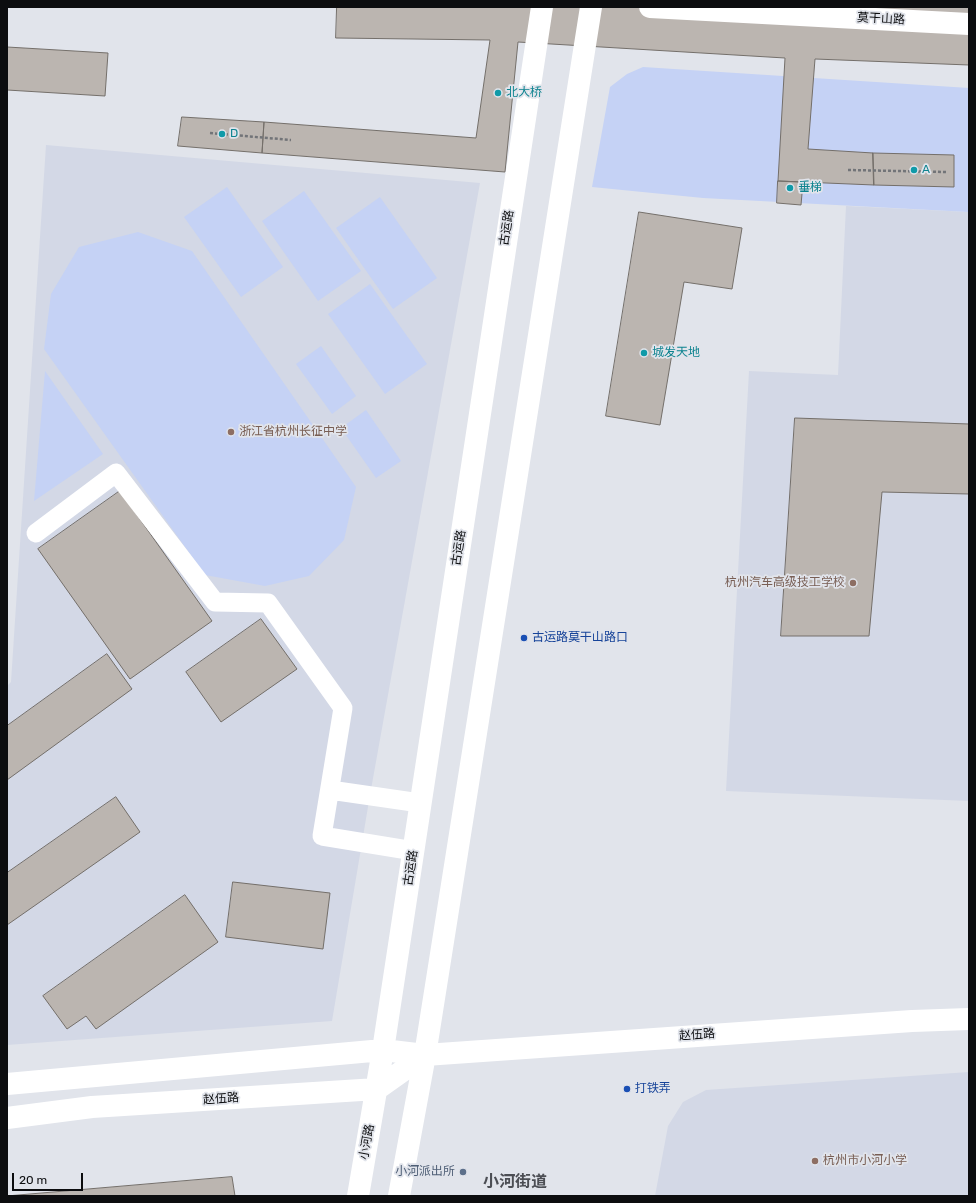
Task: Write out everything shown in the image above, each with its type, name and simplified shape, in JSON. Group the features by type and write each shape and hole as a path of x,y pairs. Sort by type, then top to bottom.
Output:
{"main road":[{"name":"古运路","path":"377,1089 542,7"},
{"path":"399,1196 425,1054 591,7"},
{"name":"莫干山路","path":"650,7 969,24"},
{"name":"赵伍路","path":"7,1084 383,1050 425,1054 882,1023 969,1019"},
{"path":"377,1089 425,1054"},
{"name":"赵伍路","path":"7,1118 92,1107 377,1089"},
{"name":"小河路","path":"358,1196 377,1089"}],"street":[{"path":"36,533 116,473 214,602 268,603 342,708 322,836 414,851"},
{"path":"330,790 420,803"}],"path":[{"path":"210,133 291,140"},
{"path":"848,170 947,172"}],"shaded area":[{"path":"643,67 969,88 969,212 703,198 592,187 610,87 627,74"},
{"name":"浙江省杭州长征中学","path":"46,145 480,183 370,795 332,1021 7,1045 7,686 11,682"},
{"path":"227,187 283,267 241,297 184,217"},
{"path":"304,191 361,271 318,301 262,221"},
{"path":"380,197 437,278 393,309 336,228"},
{"name":"杭州汽车高级技工学校","path":"846,206 969,212 969,801 726,791 749,371 838,375"},
{"path":"138,232 192,251 356,487 344,540 309,576 265,586 205,575 44,349 51,294 79,247"},
{"path":"370,284 427,364 385,394 328,314"},
{"path":"321,346 356,396 332,414 296,364"},
{"path":"45,371 103,454 34,501"},
{"path":"366,410 401,461 376,478 341,428"},
{"name":"杭州市小河小学","path":"969,1072 969,1196 655,1196 668,1126 683,1102 706,1090"}],"building":[{"name":"北大桥","path":"337,7 969,7 969,65 815,59 808,149 873,153 874,185 778,181 785,58 518,42 505,172 262,153 264,122 476,138 490,40 336,38"},
{"path":"7,47 108,53 105,96 7,90"},
{"name":"D","path":"182,117 264,122 262,153 178,146"},
{"name":"A","path":"873,153 954,155 954,187 874,185"},
{"name":"垂梯","path":"778,181 803,182 801,205 777,203"},
{"name":"城发天地","path":"639,212 742,228 732,289 684,282 660,425 606,416"},
{"path":"795,418 969,424 969,494 882,492 869,636 781,636"},
{"path":"120,491 212,621 130,679 38,549"},
{"path":"261,619 297,669 221,722 186,672"},
{"path":"107,654 132,689 7,780 7,726"},
{"path":"116,797 140,832 7,925 7,873"},
{"path":"233,882 330,893 323,949 226,937"},
{"path":"185,895 218,942 96,1029 86,1016 67,1029 43,996"},
{"path":"232,1177 235,1196 7,1196"}],"place":[{"name":"北大桥","path":"498,93"},
{"name":"D","path":"222,134"},
{"name":"A","path":"914,170"},
{"name":"垂梯","path":"790,188"},
{"name":"城发天地","path":"644,353"},
{"name":"浙江省杭州长征中学","path":"231,432"},
{"name":"杭州汽车高级技工学校","path":"853,583"},
{"name":"古运路莫干山路口","path":"524,638"},
{"name":"打铁弄","path":"627,1089"},
{"name":"杭州市小河小学","path":"815,1161"},
{"name":"小河派出所","path":"463,1172"}],"district":[{"name":"小河街道","path":"515,1182"}]}
